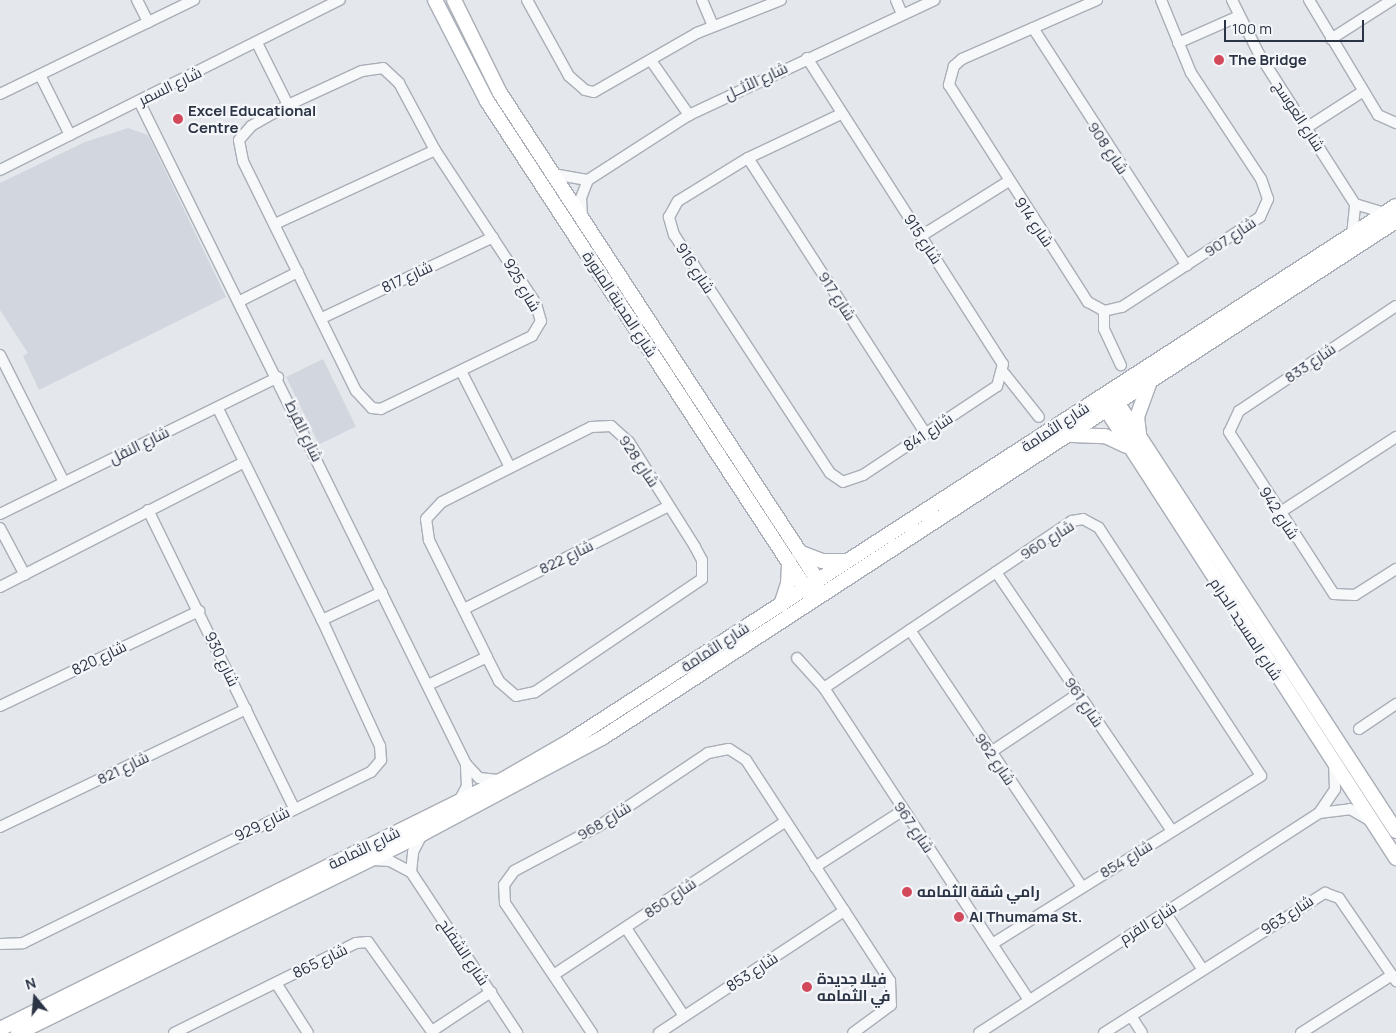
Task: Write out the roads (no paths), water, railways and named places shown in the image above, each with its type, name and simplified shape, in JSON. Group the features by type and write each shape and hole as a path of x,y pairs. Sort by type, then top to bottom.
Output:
{"street":[{"path":"138,0 148,22"},
{"path":"0,94 194,0"},
{"name":"شارع السمر","path":"0,170 257,43 320,4 340,0"},
{"name":"شارع المدينة المنورة","path":"435,0 486,101 794,556"},
{"name":"شارع المدينة المنورة","path":"454,0 492,78 794,556 812,592"},
{"path":"527,0 570,76 585,90 604,88 713,26 781,0"},
{"path":"702,0 713,26"},
{"path":"896,0 902,14"},
{"name":"شارع الأثــل","path":"588,180 689,115 934,0"},
{"name":"شارع 907","path":"1104,311 1122,307 1260,217 1268,199 1261,178 1205,99 1178,43 1161,0"},
{"name":"شارع العوسج","path":"1232,0 1239,16 1306,128 1356,204"},
{"path":"1309,0 1362,92 1378,115 1396,123"},
{"path":"1331,39 1392,0"},
{"path":"1032,28 1093,1"},
{"path":"1178,43 1239,16"},
{"name":"شارع 914","path":"1032,28 962,59 950,75 952,95 1007,182 1088,302 1104,311"},
{"name":"شارع 908","path":"1032,28 1187,266"},
{"path":"257,43 288,106"},
{"name":"شارع 915","path":"807,58 1000,355 1004,373 1039,417"},
{"path":"652,62 689,115"},
{"name":"شارع 925","path":"382,68 399,83 435,150 536,304 541,322 532,336 392,407 372,408 356,391 322,318 243,161 239,140 251,126 288,106 362,71 382,68"},
{"path":"40,74 70,135"},
{"path":"1306,128 1362,92"},
{"name":"شارع القرط","path":"139,101 278,377 466,764 479,778 502,780"},
{"name":"شارع 916","path":"842,114 748,158 678,201 671,208 670,226 830,473 843,482"},
{"path":"275,224 435,150"},
{"name":"شارع 917","path":"748,158 926,434"},
{"path":"552,174 588,180 581,198 582,218"},
{"path":"921,236 1007,182"},
{"path":"1352,235 1356,204 1392,213"},
{"name":"شارع الثمامة","path":"0,1029 19,1030 422,834 573,755 689,684 812,592 847,561 1110,400 1232,312 1352,235 1392,213"},
{"name":"شارع الثمامة","path":"19,1030 502,780 781,605 812,592 1069,435 1110,400 1150,382 1392,213"},
{"name":"شارع 817","path":"322,318 493,237"},
{"path":"240,301 298,272"},
{"name":"شارع 833","path":"1229,424 1239,410 1396,306"},
{"path":"1104,311 1104,329 1121,365"},
{"path":"0,355 64,482"},
{"path":"461,371 510,467"},
{"name":"شارع 841","path":"843,482 863,475 997,386 1004,373"},
{"name":"شارع النفل","path":"0,514 278,377"},
{"path":"1140,438 1137,417 1150,382"},
{"name":"شارع المسجد الحرام","path":"1110,400 1140,438 1396,831"},
{"name":"شارع المسجد الحرام","path":"1110,400 1126,446 1396,858"},
{"name":"شارع 929","path":"0,944 23,943 294,808 371,772 381,760 380,746 322,620 217,407"},
{"name":"شارع 942","path":"1229,424 1232,440 1327,588 1340,597 1355,595 1396,569"},
{"name":"شارع 928","path":"611,426 629,442 702,560 702,579 696,587 525,696 508,691 487,657 429,540 426,519 442,502 510,467 591,427 611,426"},
{"path":"1069,435 1104,436 1126,446"},
{"path":"1279,512 1396,437"},
{"path":"0,587 244,462"},
{"name":"شارع 822","path":"464,608 669,506"},
{"name":"شارع 930","path":"148,510 294,808"},
{"name":"شارع 960","path":"824,688 1072,521 1092,522 1261,776"},
{"path":"0,528 25,575"},
{"path":"781,605 794,556 822,561 847,561"},
{"name":"شارع 961","path":"996,572 1172,831"},
{"path":"322,620 382,592"},
{"name":"شارع 820","path":"0,706 199,611"},
{"name":"شارع 962","path":"910,630 1082,887"},
{"path":"428,685 487,657"},
{"name":"شارع 967","path":"796,658 824,688 902,811 1028,998"},
{"path":"991,752 1078,694"},
{"path":"1359,729 1396,704"},
{"name":"شارع 821","path":"0,827 246,709"},
{"name":"شارع 968","path":"592,1033 555,974 505,903 504,885 514,871 599,826 717,749 729,749 746,760 890,981 893,996 886,1011 853,1033"},
{"name":"شارع القرط","path":"458,802 467,786 466,764"},
{"name":"شارع القرم","path":"979,1033 1028,998 1319,813 1335,789 1334,764"},
{"name":"شارع 854","path":"992,944 1261,776"},
{"name":"شارع القرم","path":"1319,813 1350,809 1372,822"},
{"path":"815,867 902,811"},
{"name":"شارع 850","path":"555,974 785,822"},
{"path":"411,872 413,852 422,834"},
{"name":"شارع الشفلح","path":"368,860 390,861 411,872 517,1033"},
{"name":"شارع 963","path":"1104,1033 1325,893 1339,898 1394,978"},
{"name":"شارع 853","path":"659,1033 844,911"},
{"path":"1165,912 1203,970"},
{"path":"626,928 684,1016"},
{"name":"شارع 865","path":"179,1032 356,943 368,942 433,1032 491,992"},
{"path":"1301,1033 1394,978"},
{"path":"276,983 308,1033"},
{"path":"1131,1016 1142,1033"},
{"path":"0,1025 19,1030"}],"place":[{"name":"The Bridge","path":"1219,60"},
{"name":"Excel Educational Centre","path":"178,119"},
{"name":"رامي شقة الثمامه","path":"907,892"},
{"name":"Al Thumama St.","path":"959,917"},
{"name":"فيلا جديدة في الثمامه","path":"807,987"}]}
